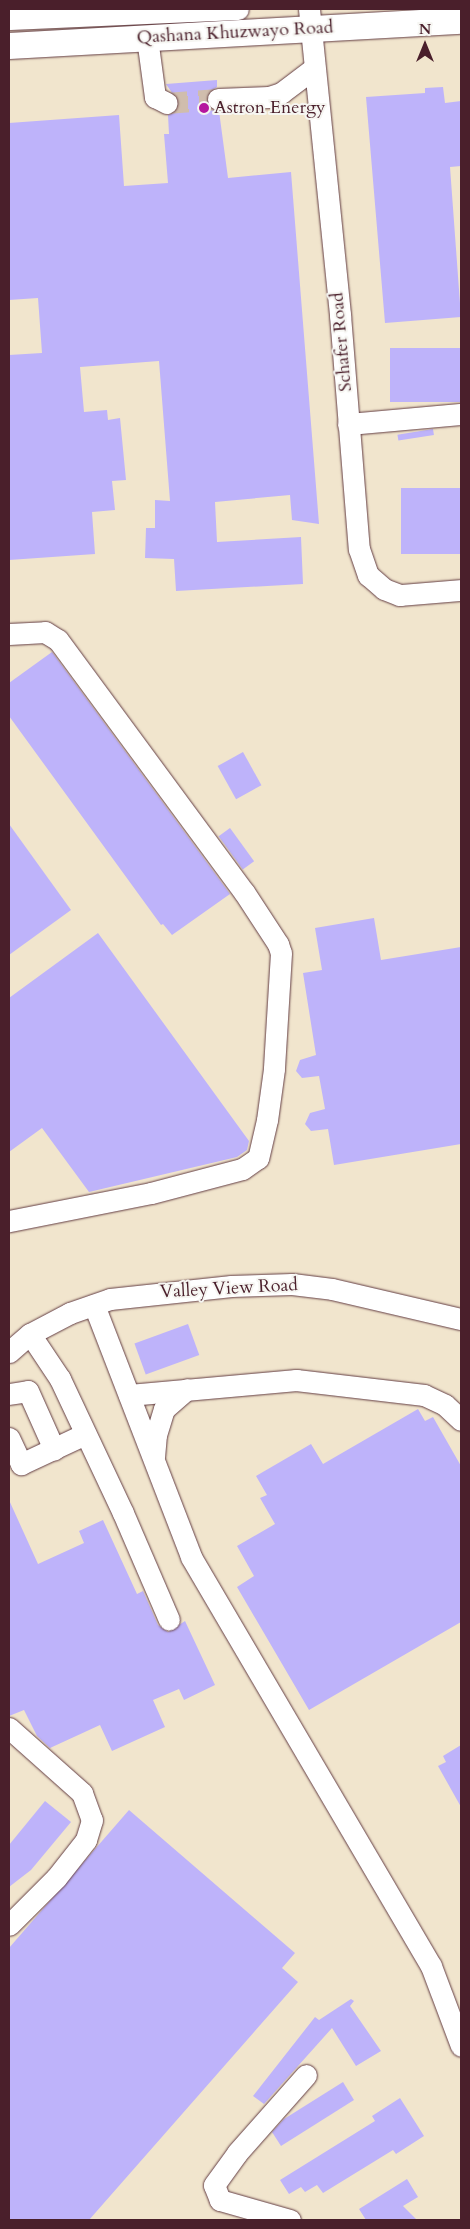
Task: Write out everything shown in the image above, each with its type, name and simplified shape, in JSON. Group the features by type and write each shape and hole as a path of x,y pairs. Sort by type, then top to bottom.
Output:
{"main road":[{"name":"Qashana Khuzwayo Road","path":"9,46 147,38 310,19 461,22"}],"street":[{"path":"9,20 238,9"},
{"name":"Schafer Road","path":"310,19 358,549 368,576 384,590 400,595 461,590"},
{"path":"147,38 155,97 167,103"},
{"path":"218,99 275,95 314,68"},
{"path":"348,424 461,414"},
{"path":"9,634 45,632 58,640 244,892 278,944 281,953 274,1069 268,1120 258,1158 242,1169 151,1193 9,1221"},
{"name":"Valley View Road","path":"9,1352 30,1334 70,1313 94,1304 144,1294 292,1284 377,1298 461,1319"},
{"path":"94,1304 191,1557 431,1966 461,2046"},
{"path":"30,1334 53,1366 123,1513 168,1620"},
{"path":"129,1395 277,1380 349,1384 424,1395 445,1405 461,1420"},
{"path":"154,1462 156,1435 164,1409 186,1389"},
{"path":"9,1394 28,1391 54,1449"},
{"path":"9,1438 21,1464 85,1434"},
{"path":"9,1728 82,1793 92,1820 86,1840 56,1878 9,1924"},
{"path":"290,2220 220,2200 214,2186 236,2153 306,2075"}],"building":[{"path":"217,80 217,87 207,93 206,100 212,110 219,111 228,178 291,172 319,524 292,520 290,495 215,502 217,542 301,537 303,584 176,591 174,559 145,558 146,528 155,528 155,500 170,501 159,361 80,367 84,412 107,410 108,420 120,418 126,480 112,481 115,510 92,512 95,554 9,560 9,355 42,353 38,298 9,300 9,123 119,115 124,186 168,183 164,134 169,134 168,115 174,113 179,103 166,84"},
{"path":"443,87 445,103 461,101 461,166 450,167 461,317 385,323 366,97 425,93 425,88"},
{"path":"390,348 461,348 461,402 390,402"},
{"path":"433,429 434,435 398,441 397,435"},
{"path":"401,488 461,488 461,554 401,554"},
{"path":"52,652 230,894 172,935 163,924 161,925 9,716 9,683"},
{"path":"243,752 261,785 236,799 218,766"},
{"path":"9,824 71,910 9,955"},
{"path":"230,828 254,861 243,869 219,836"},
{"path":"374,918 381,960 461,947 461,1144 334,1165 328,1129 311,1131 305,1124 310,1113 325,1109 319,1076 302,1078 296,1071 300,1060 316,1055 303,973 322,970 315,928"},
{"path":"98,933 249,1141 247,1150 237,1157 89,1192 42,1128 9,1152 9,998"},
{"path":"188,1324 199,1355 146,1375 134,1343"},
{"path":"418,1409 425,1421 433,1417 461,1466 461,1622 309,1710 237,1587 254,1576 237,1546 275,1524 260,1498 267,1495 256,1476 311,1444 323,1464"},
{"path":"9,1500 38,1564 84,1543 79,1531 103,1520 137,1594 143,1591 158,1625 168,1632 185,1621 215,1685 184,1700 179,1689 153,1700 165,1727 112,1751 100,1725 50,1748 37,1736 24,1710 9,1716"},
{"path":"461,1745 461,1807 438,1766 446,1762 443,1756"},
{"path":"45,1801 71,1822 31,1870 9,1887 9,1845"},
{"path":"129,1810 295,1953 282,1968 298,1982 89,2220 9,2220 9,1948"},
{"path":"351,1999 354,2001 350,2006 381,2051 356,2066 332,2028 264,2104 253,2096 315,2017 319,2020"},
{"path":"343,2082 354,2100 281,2146 272,2132 284,2119"},
{"path":"400,2098 424,2136 396,2154 393,2150 323,2193 317,2185 305,2192 301,2187 289,2194 280,2180 375,2121 372,2116"},
{"path":"407,2179 418,2197 403,2206 417,2220 366,2220 359,2209"}],"tunnel":[{"path":"167,103 218,99"}],"place":[{"name":"Astron Energy","path":"204,108"}]}
